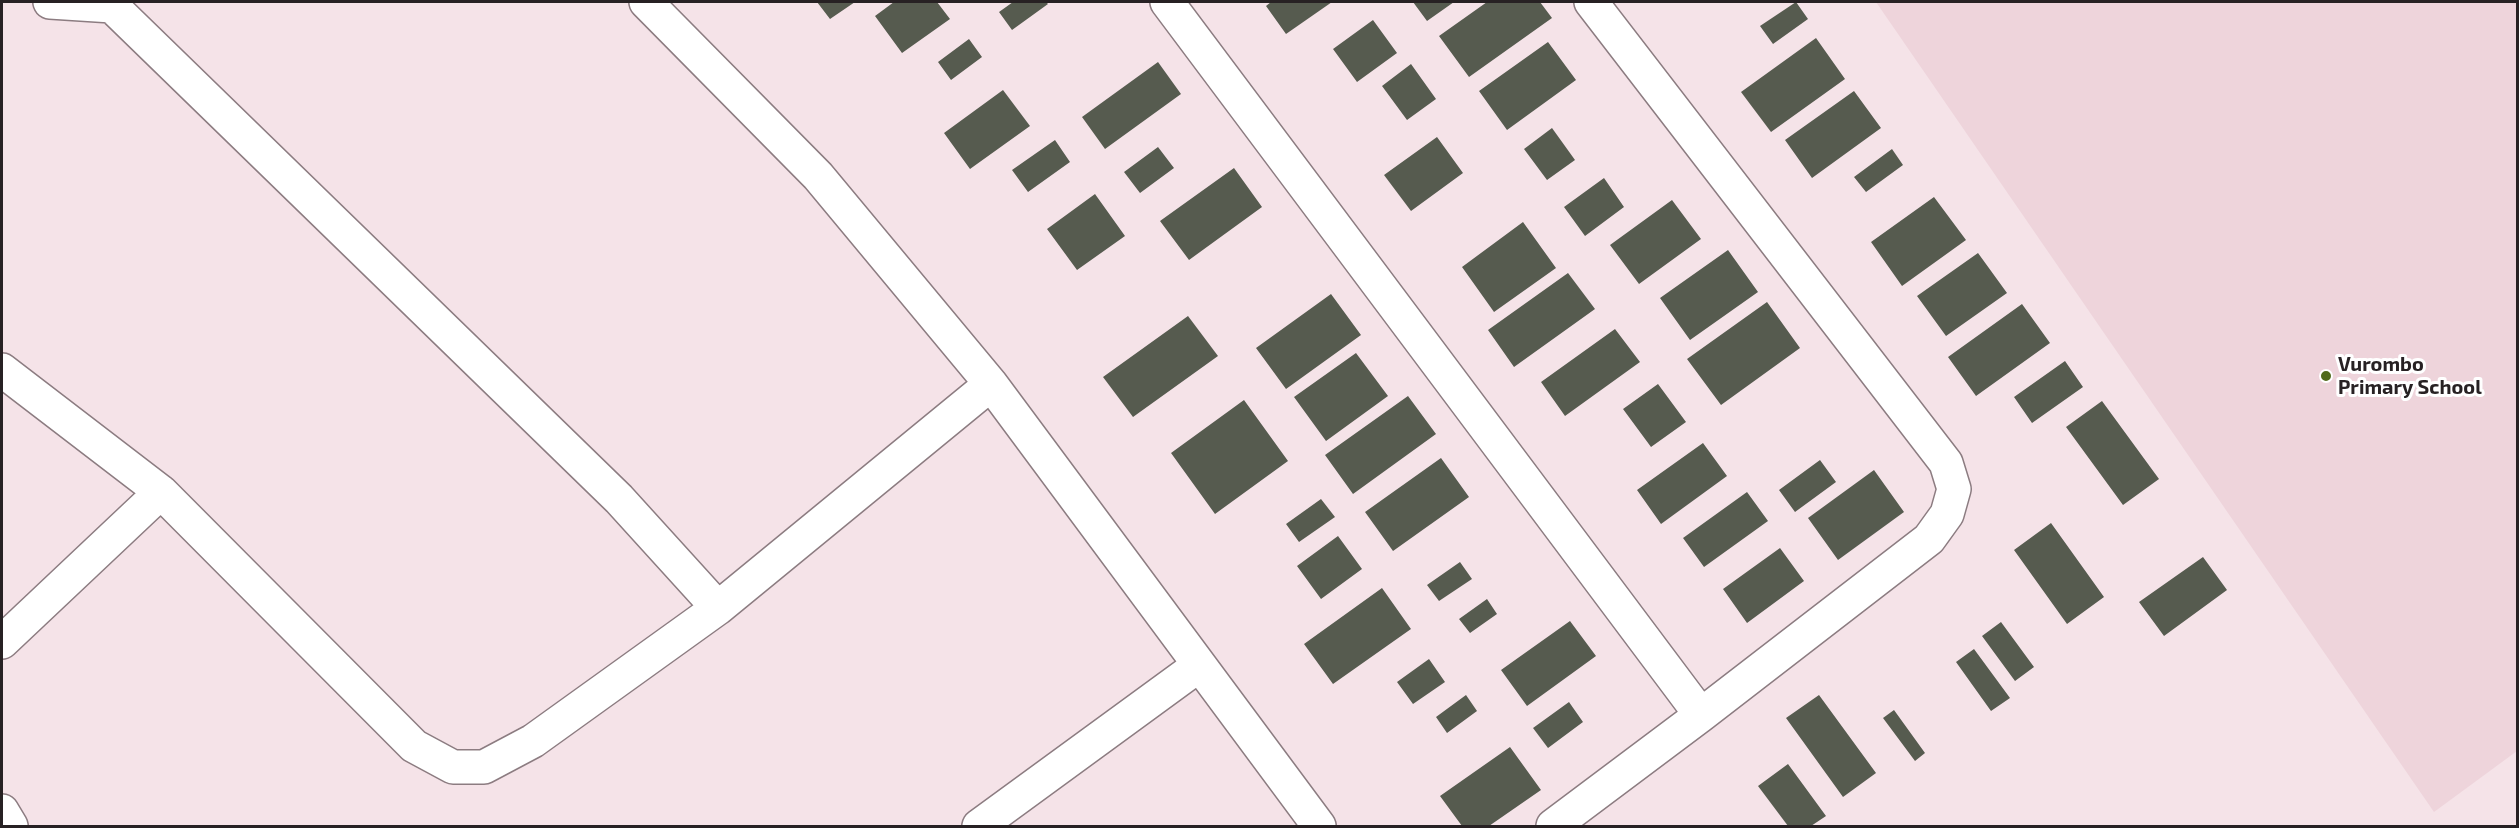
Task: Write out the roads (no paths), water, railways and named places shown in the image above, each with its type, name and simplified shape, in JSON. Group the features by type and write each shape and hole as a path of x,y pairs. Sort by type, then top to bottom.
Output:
{"street":[{"path":"50,2 113,4 619,499 718,608"},
{"path":"646,2 818,176 991,384 1198,666 1319,826"},
{"path":"1167,2 1701,715"},
{"path":"1553,826 1929,539 1947,514 1954,489 1946,463 1591,2"},
{"path":"2,370 161,492 414,746 453,767 484,767 533,741 718,608 991,384"},
{"path":"2,642 161,492"},
{"path":"979,826 1198,666"},
{"path":"2,811 11,826"}],"place":[{"name":"Vurombo Primary School","path":"2326,376"}]}
